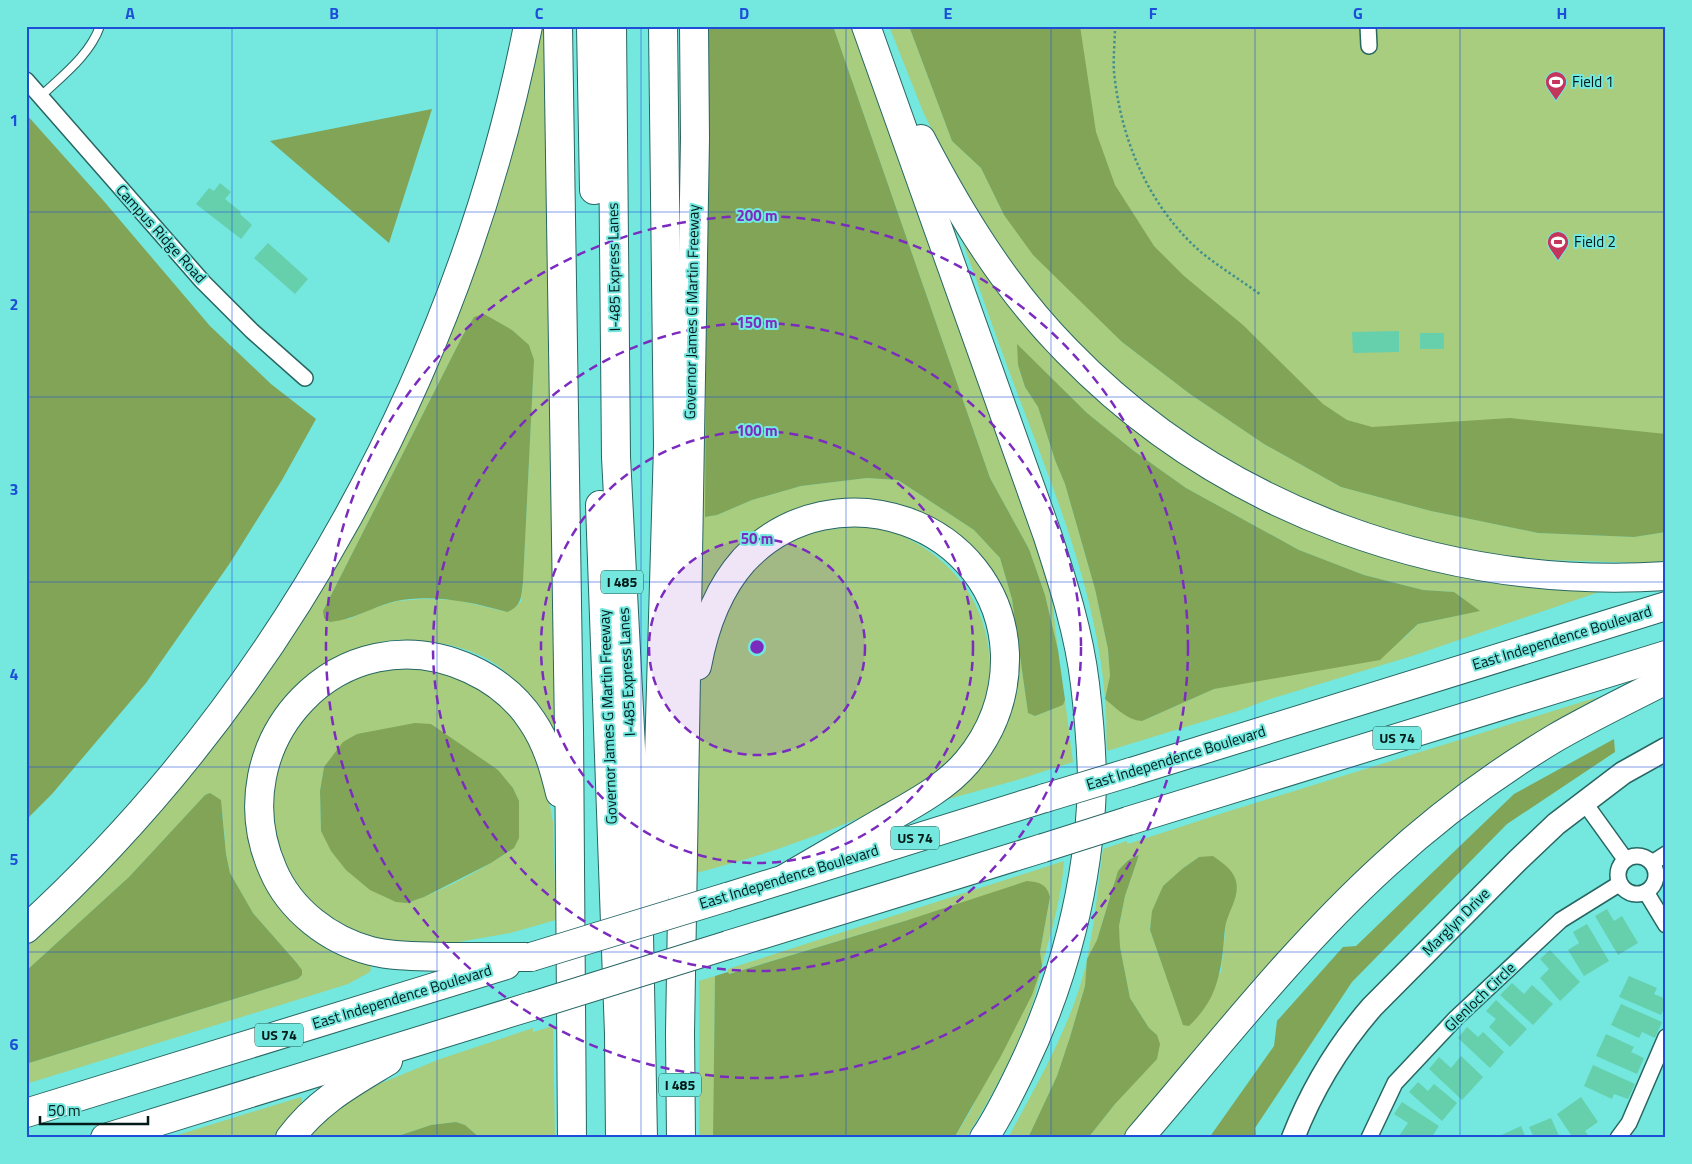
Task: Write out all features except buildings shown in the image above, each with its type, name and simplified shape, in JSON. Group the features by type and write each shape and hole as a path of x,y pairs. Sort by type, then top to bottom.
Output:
{"highway":[{"path":"26,929 108,848 144,808 209,728 273,641 356,502 380,458 419,373 465,257 497,155 528,26"},
{"path":"558,26 569,722 572,1138"},
{"name":"Governor James G Martin Freeway","path":"591,26 602,563 619,1025 620,1138"},
{"name":"I-485 Express Lanes","path":"612,26 616,457 638,884 643,1138"},
{"name":"I-485 Express Lanes","path":"660,1138 655,876 668,446 663,26"},
{"name":"Governor James G Martin Freeway","path":"681,1138 680,1033 695,148 694,26"},
{"path":"866,26 1047,534 1076,632 1085,683 1092,786 1088,839 1080,891 1069,942 1054,992 1034,1042 1012,1088 984,1138"},
{"path":"876,54 948,192 1003,275 1067,352 1140,416 1180,446 1221,472 1307,516 1397,548 1443,560 1540,575 1588,578 1666,576"},
{"path":"685,739 700,648 714,609 732,575 744,561 764,543 787,528 812,518 839,512 866,512 893,516 927,530 942,539 969,564 980,578 996,611 1001,628 1005,664 1000,700 995,718 977,749 953,776 919,801 784,879"},
{"name":"East Independence Boulevard","path":"26,1113 1666,606"},
{"path":"531,957 410,956 389,954 354,946 337,938 315,923 295,904 284,890 267,858 262,841 258,805 259,786 268,752 276,735 296,705 309,692 339,672 373,659 391,656 409,655 444,659 462,665 494,682 532,720 541,736 555,773 569,841"},
{"name":"US 74","path":"105,1138 1666,655"},
{"path":"1139,1138 1308,943 1343,905 1386,864 1468,796 1554,738 1666,680"},
{"path":"290,1138 301,1123 328,1098 425,1039"}],"street":[{"path":"1368,26 1369,46"},
{"name":"Campus Ridge Road","path":"26,80 203,282 252,331 305,378"},
{"name":"Marglyn Drive","path":"1293,1138 1304,1109 1330,1060 1372,1006 1556,824 1623,773 1666,749"},
{"path":"1584,802 1625,859"},
{"path":"1652,863 1666,854"},
{"path":"1639,856 1646,858 1652,863 1655,870 1655,879 1652,886 1646,892 1631,893 1624,890 1619,884 1617,872 1625,859 1639,856"},
{"name":"Glenloch Circle","path":"1369,1138 1395,1083 1456,1018 1561,920 1619,884"},
{"path":"1646,892 1666,925"},
{"path":"1618,1138 1629,1123 1666,1037"}],"lane":[{"path":"41,96 79,60 98,33 100,26"}],"path":[{"path":"1115,26 1114,70 1117,94 1122,118 1140,172 1162,207 1188,240 1202,253 1262,295"}],"green space":[{"path":"684,26 708,26 705,517 717,515 752,500 801,486 867,478 898,480 974,530 1000,558 1012,599 1028,713 1035,716 1063,705 1065,700 1073,762 945,800 976,763 1005,631 918,520 771,524 751,536 734,553 713,581 696,612"},
{"path":"708,26 833,26 990,478 1029,549 1045,595 1058,650 1065,700 1063,705 1035,716 1028,713 1012,599 1000,558 974,530 898,480 867,478 801,486 752,500 717,515 705,517"},
{"path":"833,26 853,26 902,171 1014,481 1051,591 1058,650 1045,595 1029,549 990,478"},
{"path":"889,26 909,26 952,141 981,168 1004,215 1122,342 1190,394 1264,444 1341,487 1431,511 1538,533 1634,537 1666,532 1666,561 1644,563 1547,560 1488,554 1417,540 1356,521 1266,482 1220,457 1146,404 1104,369 1024,282 990,235 941,148 924,114"},
{"path":"909,26 1080,26 1096,132 1115,185 1154,246 1184,276 1243,325 1323,404 1347,420 1372,427 1510,418 1666,434 1666,532 1634,537 1538,533 1431,511 1341,487 1264,444 1190,394 1122,342 1033,255 1004,215 981,168 952,141"},
{"path":"940,26 1666,26 1666,506 1318,446"},
{"path":"540,29 549,30 556,731 551,731 527,695 506,672 488,659 459,647 428,642 396,640 359,648 332,660 308,676 287,697 270,721 257,747 249,776 247,806 249,831 254,857 260,872 265,878 370,964 370,972 348,984 26,1084 26,1064 298,979 302,975 302,970 296,962 253,913 230,873 226,854 223,815 210,793 205,795 129,877 26,971 26,944 65,908 351,537","holes":["474,317 512,330 528,345 534,360 521,602 507,612 456,600 423,599 397,601 371,609 349,619 323,611 463,335"]},
{"path":"432,109 389,243 270,141"},
{"path":"26,114 102,199 210,326 271,384 316,419 282,480 230,563 146,683 52,794 26,820"},
{"path":"960,235 1225,486 1601,589 1599,592 1412,656 1107,751 1106,705 1100,656 1092,614 1081,573 1054,491","holes":["1017,345 1087,413 1134,451 1186,488 1299,550 1364,575 1423,590 1454,592 1479,611 1418,624 1403,639 1253,681 1214,689 1142,721 1106,699 1110,676 1108,649 1095,589 1065,484 1038,407 1025,387 1018,365"]},
{"path":"484,314 512,330 529,345 534,360 523,582 518,604 507,612 452,600 410,599 396,601 349,618 330,622 324,618 323,611 463,335 474,317"},
{"path":"1017,344 1087,413 1134,451 1186,488 1299,550 1364,575 1423,590 1454,592 1480,611 1418,624 1380,660 1214,689 1142,721 1127,716 1105,699 1110,676 1108,649 1095,589 1065,484 1038,407 1025,387 1018,365"},
{"path":"860,526 882,529 897,534 925,548 950,568 969,593 984,629 989,651 986,695 979,716 969,736 956,754 925,784 911,794 812,837 766,853 696,873 699,706 702,662 710,635 753,566 795,538 819,531"},
{"path":"442,667 511,707 544,773 553,822 556,920 510,933 453,943 406,945 362,936 320,913 284,872 267,798 294,720 361,670","holes":["324,767 497,770 513,788 519,801 514,848 462,879 407,903 321,831 320,791"]},
{"path":"1598,697 1501,758 1439,800 1376,856 1121,1138 1088,1138 1115,1104 1157,1035 1149,1028 1130,998 1120,947 1119,926 1125,896 1139,855 1135,856 1118,871 1097,940 1087,959 1103,849 1127,841 1127,844 1134,842","holes":["1199,857 1226,924 1221,972 1183,1024 1150,930 1152,912 1163,886"]},
{"path":"415,723 431,724 498,770 513,788 519,801 519,838 514,848 491,863 424,897 407,903 396,902 370,890 346,870 331,851 321,831 320,791 324,767 343,742 357,734"},
{"path":"1614,739 1615,752 1507,824 1352,982 1255,1128 1256,1138 1209,1138 1274,1046 1277,1021 1343,947 1356,946 1514,794"},
{"path":"210,793 221,800 226,854 230,873 253,913 296,962 302,970 302,975 298,979 26,1064 26,971 129,877 205,795"},
{"path":"1139,855 1125,896 1119,926 1120,947 1130,998 1149,1028 1157,1035 1160,1044 1157,1059 1115,1104 1088,1138 1028,1138 1057,1076 1085,986 1087,959 1097,940 1118,871 1135,856"},
{"path":"1213,856 1231,871 1235,878 1237,890 1226,923 1221,962 1214,992 1204,1009 1189,1026 1183,1025 1150,930 1152,911 1163,886 1199,857"},
{"path":"1064,861 1057,910 1026,1022 1003,1073 966,1138 954,1138 971,1110 1040,962 1040,952 1050,897 908,920 728,974 728,969"},
{"path":"1027,881 1045,886 1050,897 1040,952 1042,966 1032,995 1001,1056 954,1138 713,1138 715,976 728,972 729,974 908,920"},
{"path":"1087,959 1085,986 1057,1076 1028,1138 1008,1138 1054,1051 1074,1005"},
{"path":"715,976 713,1138 699,1138 699,981"},
{"path":"553,1026 555,1138 480,1138 465,1125 456,1122 431,1125 392,1138 300,1138 357,1093 440,1059 533,1028 533,1032"},
{"path":"301,1097 303,1105 278,1138 168,1138"},
{"path":"456,1122 465,1125 480,1138 392,1138 431,1125"}],"place":[{"name":"Field 1","path":"1556,101"},
{"name":"Field 2","path":"1558,261"}]}
